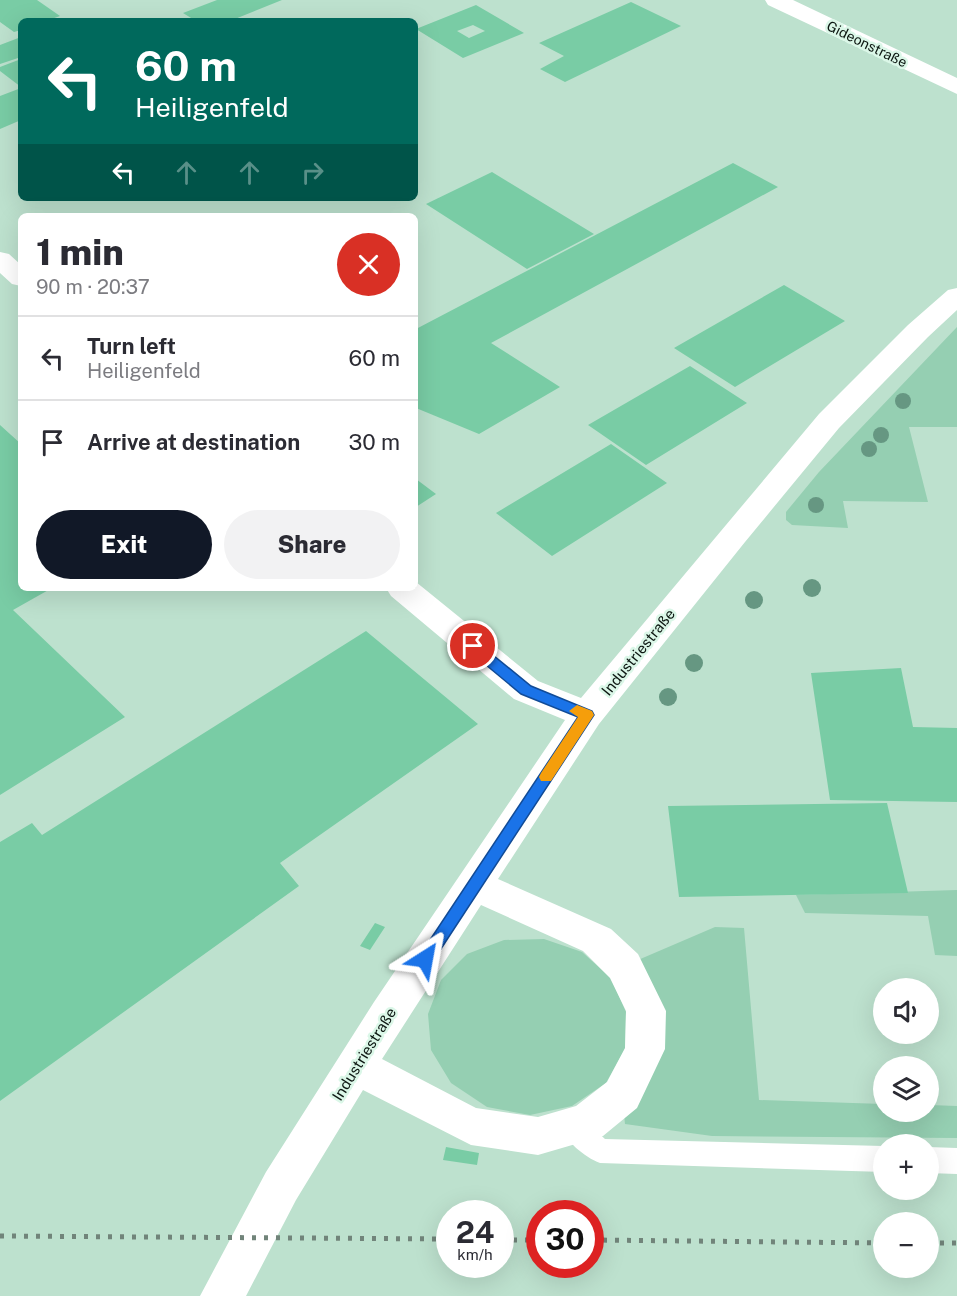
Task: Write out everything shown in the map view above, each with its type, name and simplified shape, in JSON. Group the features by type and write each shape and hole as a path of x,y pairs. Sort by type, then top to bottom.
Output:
{"street":[{"name":"Gideonstraße","path":"776,0 957,87"},
{"path":"0,260 18,275"},
{"name":"Industriestraße","path":"222,1296 275,1196 388,1014 587,715 829,421 918,331 957,296"},
{"path":"406,591 526,690 587,715"},
{"path":"356,1066 471,1126 538,1137 588,1122 622,1095 645,1049 646,1011 624,966 597,940 475,886"}],"lane":[{"path":"572,1126 600,1151 873,1159"},
{"path":"939,1160 957,1161"}],"shaded area":[{"path":"0,0 957,0 957,1296 0,1296"},
{"path":"957,327 957,427 909,427 928,502 843,501 848,528 792,525 786,520 786,512 819,472"},
{"path":"957,890 957,956 935,955 928,916 805,913 796,895"},
{"path":"715,927 744,928 759,1100 873,1104 873,1122 939,1122 939,1105 957,1106 957,1138 939,1138 939,1134 873,1134 873,1137 712,1136 625,1124 622,1095 645,1049 624,966"},
{"path":"544,939 582,952 611,978 626,1012 625,1049 606,1083 572,1106 530,1115 487,1107 451,1083 431,1050 428,1014 441,980 467,954 504,940"}],"building":[{"path":"0,0 37,0 60,16 18,18 18,31 14,32 0,22"},
{"path":"217,0 282,0 237,18 191,18 183,13"},
{"path":"631,2 681,26 565,82 540,69 564,56 539,43"},
{"path":"476,5 524,33 463,58 418,28","holes":["473,25 485,31 469,38 457,31"]},
{"path":"18,38 18,58 0,64 0,45"},
{"path":"18,60 18,85 0,71 0,67"},
{"path":"18,89 18,121 0,129 0,96"},
{"path":"733,163 778,187 491,343 560,387 479,434 418,409 418,328"},
{"path":"492,172 594,234 527,269 426,204"},
{"path":"784,285 845,321 735,387 674,348"},
{"path":"690,366 747,403 646,465 588,425"},
{"path":"0,425 18,441 18,591 47,591 13,610 125,717 0,795"},
{"path":"611,444 667,483 552,556 496,513"},
{"path":"418,480 436,494 418,506"},
{"path":"366,631 478,724 280,863 299,886 0,1101 0,842 32,823 42,835"},
{"path":"901,668 913,727 957,728 957,802 830,800 811,673"},
{"path":"887,803 908,893 679,897 668,806"},
{"path":"375,923 385,927 370,950 360,946"},
{"path":"446,1147 479,1153 477,1165 443,1160"}],"railway":[{"path":"0,1236 436,1239"},
{"path":"514,1240 526,1240"},
{"path":"604,1240 873,1243"},
{"path":"939,1243 957,1243"}],"slow traffic":[{"path":"546,777 587,715 577,711"}],"route":[{"path":"425,959 587,715 526,690 473,646"}]}
